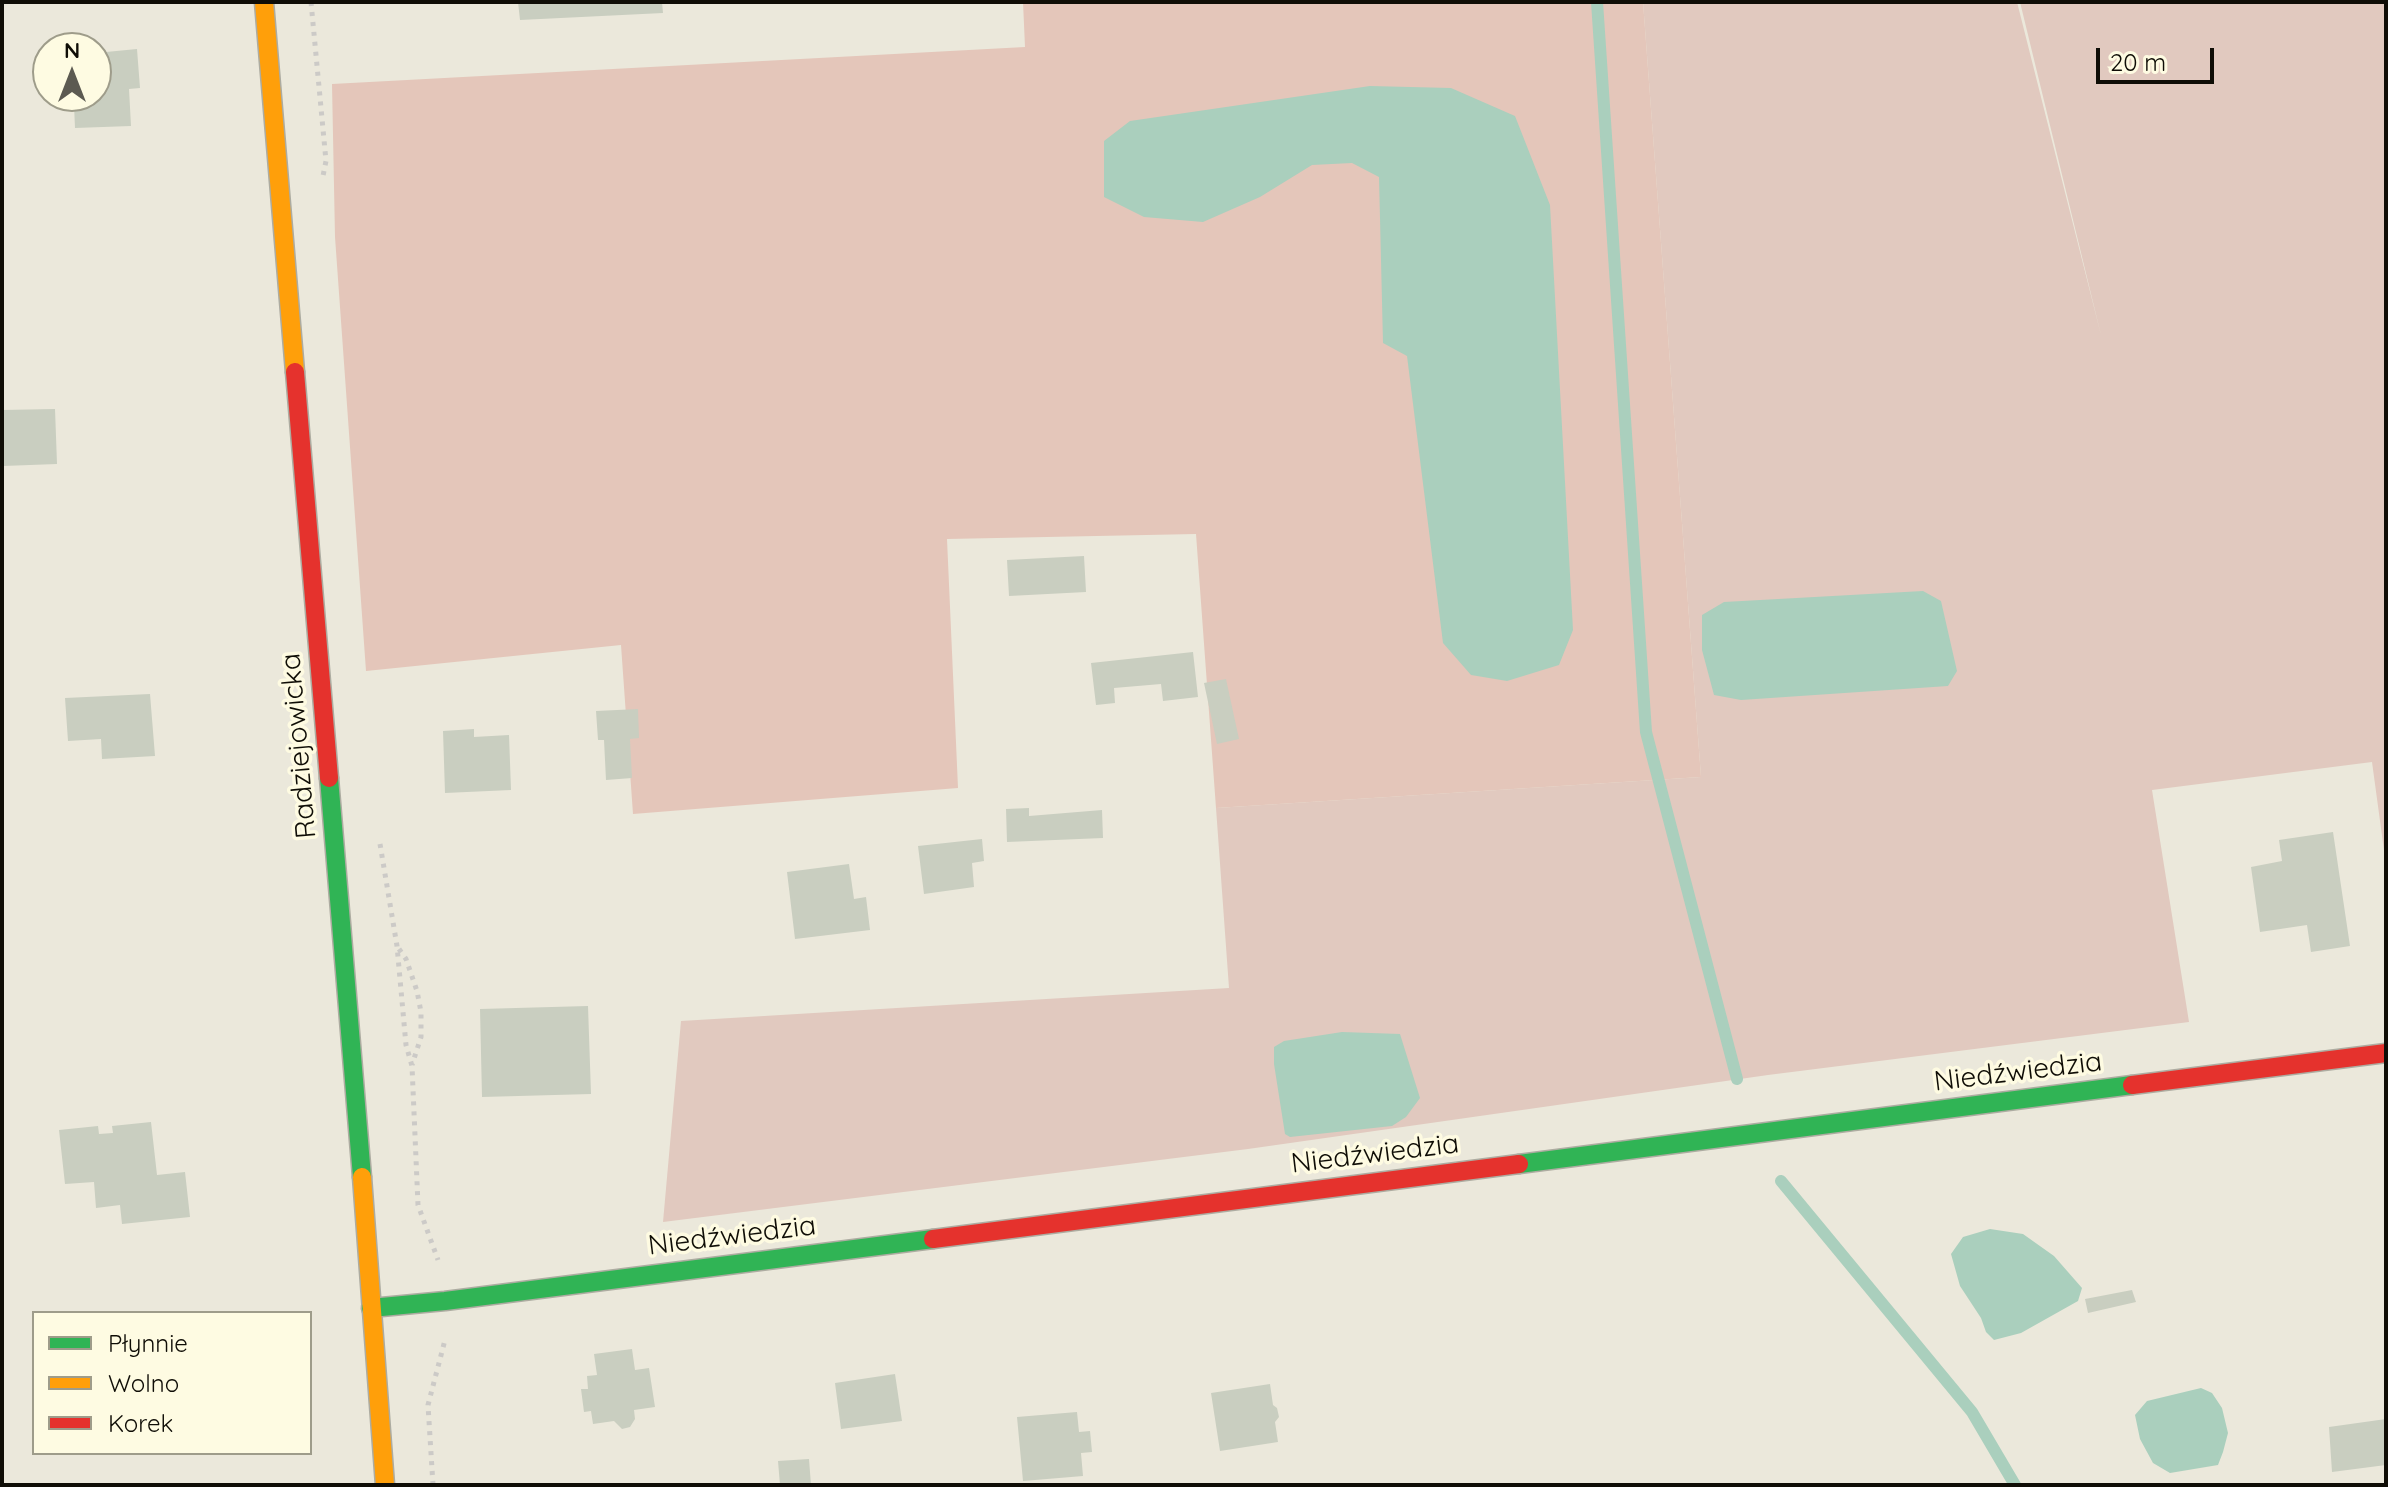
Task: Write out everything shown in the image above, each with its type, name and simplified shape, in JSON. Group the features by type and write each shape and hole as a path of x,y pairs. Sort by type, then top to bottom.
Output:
{"street":[{"name":"Radziejowicka","path":"264,2 349,1011 385,1485"},
{"name":"Niedźwiedzia","path":"371,1308 2386,1053"}],"path":[{"path":"311,2 326,161"},
{"path":"412,1066 421,1037 421,1012 406,959 397,946 406,1045 412,1066 418,1205 441,1267"},
{"path":"433,1485 428,1405 449,1327"}],"shaded area":[{"path":"1023,2 1643,2 1701,777 1216,808 1196,534 947,539 958,788 633,814 621,645 366,671 335,237 332,84 1025,47"},
{"path":"1643,2 2017,2 2101,335 2020,2 2386,2 2386,865 2372,762 2152,790 2189,1022 1768,1075 1248,1149 663,1222 681,1021 1229,988 1216,808 1701,777"},
{"path":"1370,86 1451,88 1515,116 1550,205 1573,630 1559,665 1507,681 1471,675 1443,643 1407,356 1383,343 1379,177 1352,163 1312,165 1260,197 1203,222 1144,217 1104,197 1104,141 1130,121"},
{"path":"1923,591 1941,601 1957,671 1948,686 1741,700 1714,695 1702,650 1702,615 1724,602"},
{"path":"1342,1032 1400,1034 1420,1098 1406,1117 1392,1126 1290,1137 1285,1134 1274,1047 1284,1041"},
{"path":"1990,1229 2023,1234 2054,1256 2082,1288 2078,1301 2021,1333 1994,1340 1986,1332 1981,1318 1960,1286 1951,1254 1963,1237"},
{"path":"2201,1388 2212,1393 2222,1408 2228,1433 2223,1452 2218,1465 2170,1473 2153,1463 2140,1439 2135,1415 2147,1401"}],"building":[{"path":"518,2 662,2 663,13 520,20"},
{"path":"137,49 140,88 129,89 131,126 75,128 74,112 112,112 112,51"},
{"path":"55,409 57,464 3,466 2,410"},
{"path":"1084,556 1086,592 1009,596 1007,560"},
{"path":"1193,652 1198,697 1163,701 1161,684 1114,688 1115,703 1096,705 1091,663"},
{"path":"1226,679 1239,739 1217,744 1204,683"},
{"path":"150,694 155,756 102,759 101,739 68,741 65,698"},
{"path":"638,709 639,738 630,739 632,778 606,780 604,740 598,740 596,711"},
{"path":"474,729 474,737 509,735 511,790 445,793 443,731"},
{"path":"1029,808 1029,816 1102,810 1103,838 1007,842 1006,809"},
{"path":"2333,832 2350,946 2311,952 2307,925 2260,932 2251,867 2282,861 2279,840"},
{"path":"982,839 984,861 972,863 974,887 924,894 918,846"},
{"path":"849,864 854,899 866,897 870,930 795,939 787,872"},
{"path":"588,1006 591,1094 482,1097 480,1009"},
{"path":"151,1122 157,1175 185,1172 190,1217 122,1224 120,1205 96,1208 94,1182 65,1184 59,1130 98,1126 99,1134 113,1133 112,1126"},
{"path":"2132,1290 2136,1302 2088,1313 2085,1299"},
{"path":"632,1349 635,1370 649,1368 655,1407 634,1410 635,1419 630,1427 622,1429 614,1421 593,1424 591,1411 584,1412 581,1389 588,1389 587,1376 597,1375 594,1354"},
{"path":"895,1374 902,1421 841,1429 835,1383"},
{"path":"1270,1384 1273,1405 1279,1417 1275,1422 1278,1442 1220,1451 1211,1393"},
{"path":"1077,1412 1079,1432 1090,1431 1092,1452 1081,1453 1083,1476 1023,1481 1017,1417"},
{"path":"2386,1419 2386,1465 2332,1472 2329,1427"},
{"path":"809,1459 811,1485 780,1485 778,1461"}],"waterway":[{"path":"1597,2 1646,732 1737,1079"},
{"path":"1781,1181 1972,1412 2015,1485"}],"traffic: fast":[{"path":"329,778 362,1177"},
{"path":"1519,1164 2132,1085"},
{"path":"371,1308 933,1239"}],"traffic: slow":[{"path":"264,2 295,372"},
{"path":"362,1177 385,1485"}],"traffic: jam":[{"path":"295,372 329,778"},
{"path":"2132,1085 2386,1053"},
{"path":"933,1239 1519,1164"}]}
